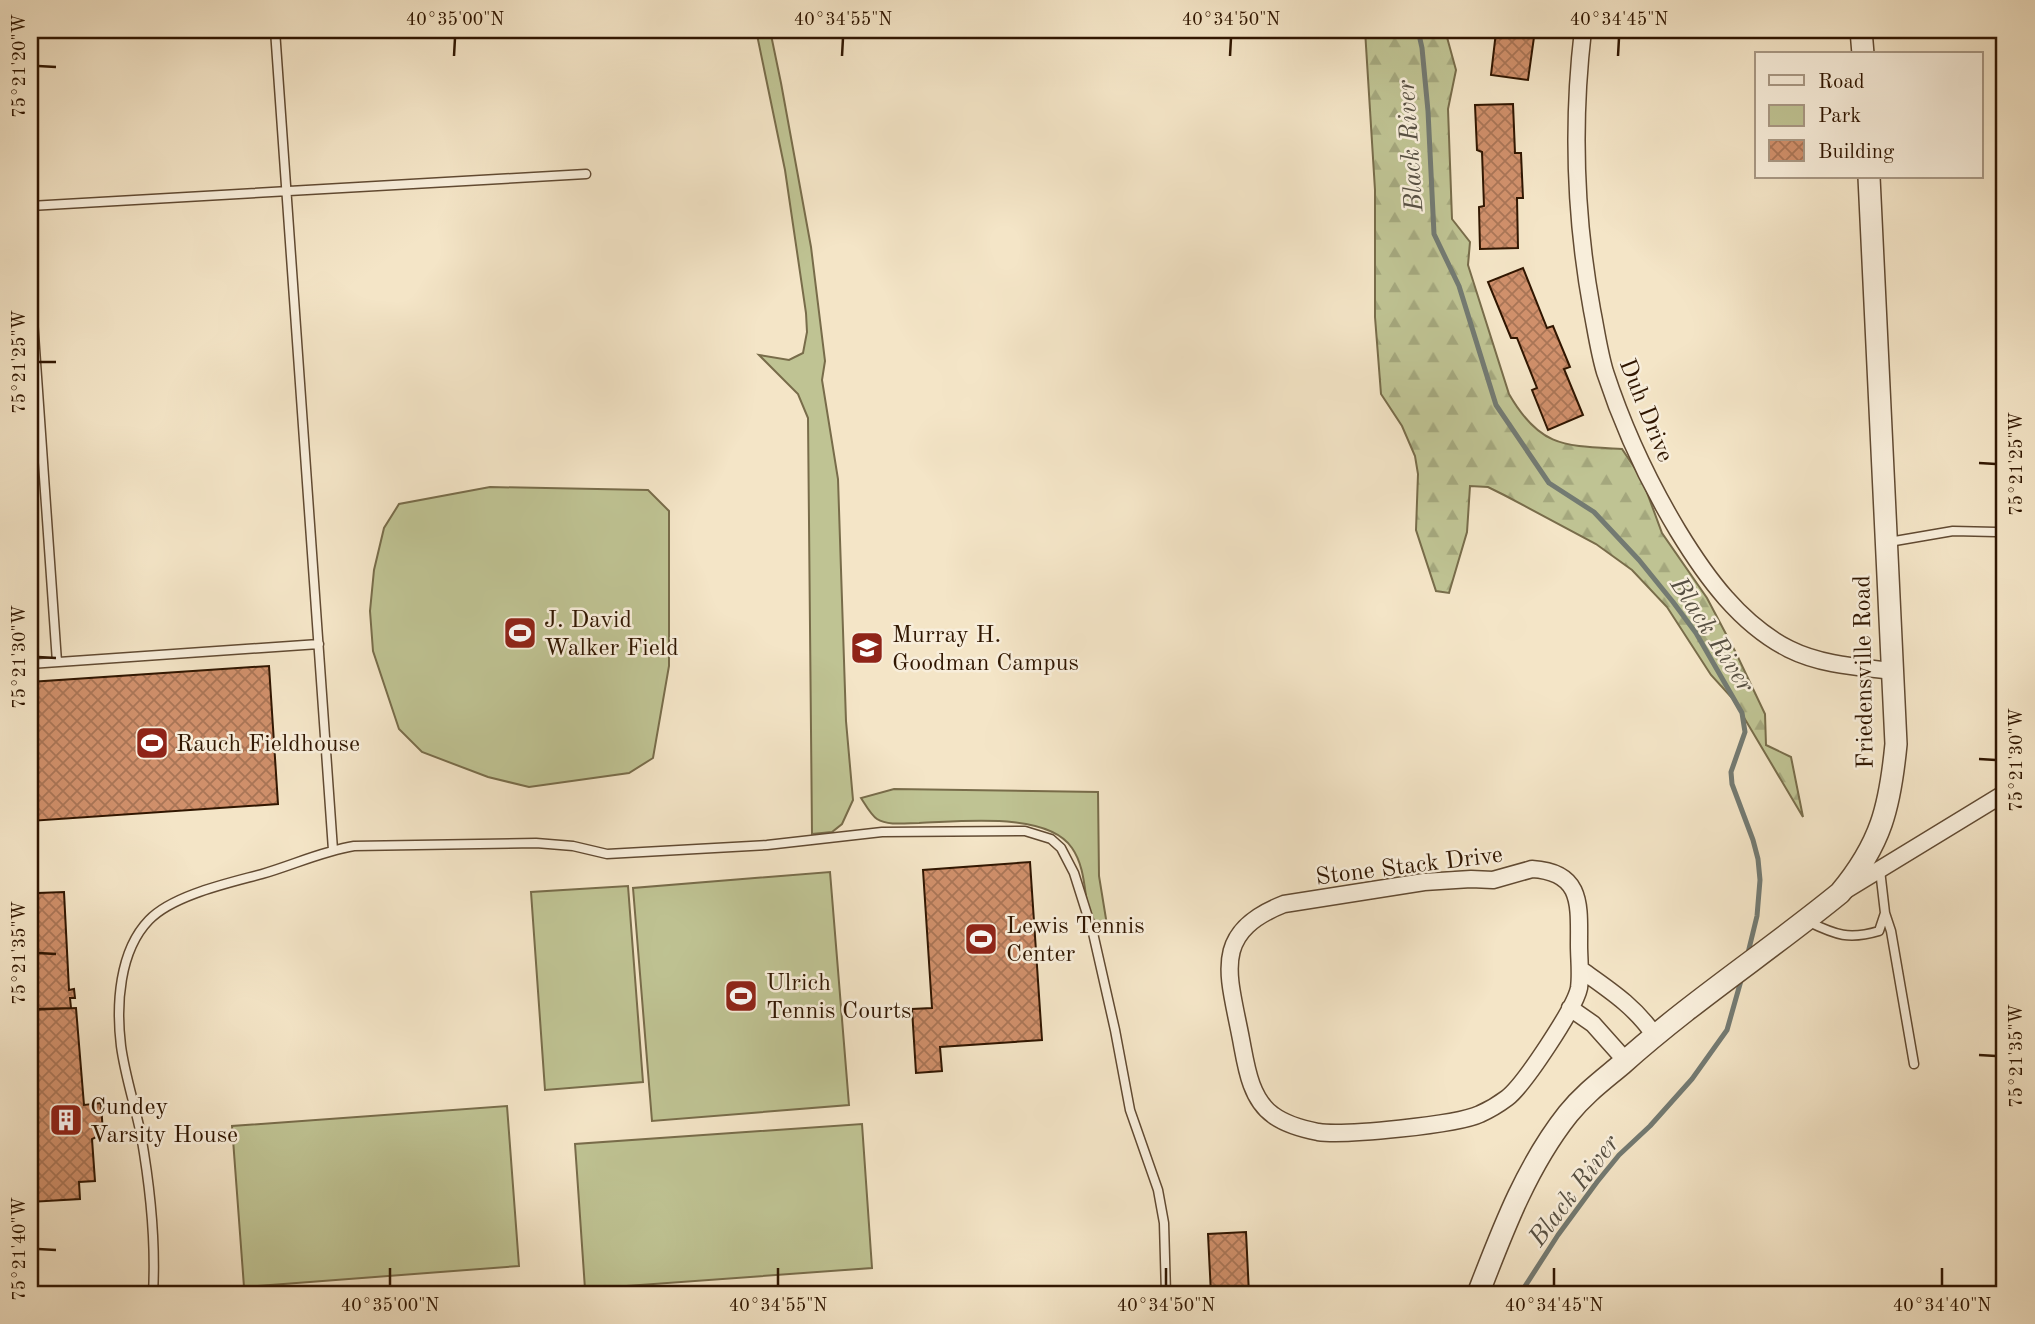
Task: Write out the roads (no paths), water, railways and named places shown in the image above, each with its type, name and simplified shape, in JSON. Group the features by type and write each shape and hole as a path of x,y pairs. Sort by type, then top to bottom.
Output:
{"street":[{"name":"Duh Drive","path":"1583,30 1575,132 1586,275 1605,370 1643,466 1669,516 1709,580 1760,630 1787,648 1807,657 1892,671"},
{"path":"1861,30 1863,52"},
{"name":"Friedensville Road","path":"1478,1294 1508,1217 1550,1139 1586,1093 1655,1035 1840,893 1872,848 1883,822 1896,744 1868,178"},
{"path":"1840,893 2005,793"},
{"path":"1872,848 1889,856 1908,854"},
{"name":"Stone Stack Drive","path":"1532,869 1548,870 1568,880 1578,899 1580,969 1578,989 1570,1008 1509,1097 1479,1115 1433,1124 1320,1132 1294,1125 1273,1115 1259,1102 1251,1083 1242,1046 1230,972 1230,956 1235,940 1247,924 1264,912 1284,904 1424,882 1493,880 1532,869"},
{"path":"1580,969 1620,996 1655,1035"},
{"path":"1570,1008 1593,1024 1626,1061"}],"lane":[{"path":"275,30 333,850"},
{"path":"30,206 586,174"},
{"path":"30,276 57,662"},
{"path":"1886,542 1953,531 1996,533"},
{"path":"30,664 319,644"},
{"path":"153,1294 152,1229 141,1135 121,1046 121,984 127,955 139,931 151,918 173,904 226,884 333,850 354,846 536,843 573,846 607,854 767,845 882,832 1025,831 1051,839 1061,848 1074,873 1093,933 1130,1110 1158,1190 1164,1223 1166,1294"},
{"path":"1880,870 1885,913 1891,931 1914,1064"},
{"path":"1806,921 1834,934 1859,937 1879,931 1885,913"}],"waterway":[{"name":"Black River","path":"1418,30 1428,111 1434,234 1459,286 1496,405 1549,483 1594,512 1639,560 1673,602 1696,633 1742,713 1745,732 1731,772 1732,784 1753,840 1760,880 1757,916 1747,957"},
{"name":"Black River","path":"1520,1294 1558,1235 1597,1182 1619,1155 1650,1126 1692,1079 1727,1030 1742,977"}],"place":[{"name":"J. David Walker Field","path":"520,633"},
{"name":"Murray H. Goodman Campus","path":"867,648"},
{"name":"Rauch Fieldhouse","path":"152,743"},
{"name":"Lewis Tennis Center","path":"981,939"},
{"name":"Ulrich Tennis Courts","path":"741,996"},
{"name":"Cundey Varsity House","path":"66,1120"}]}
